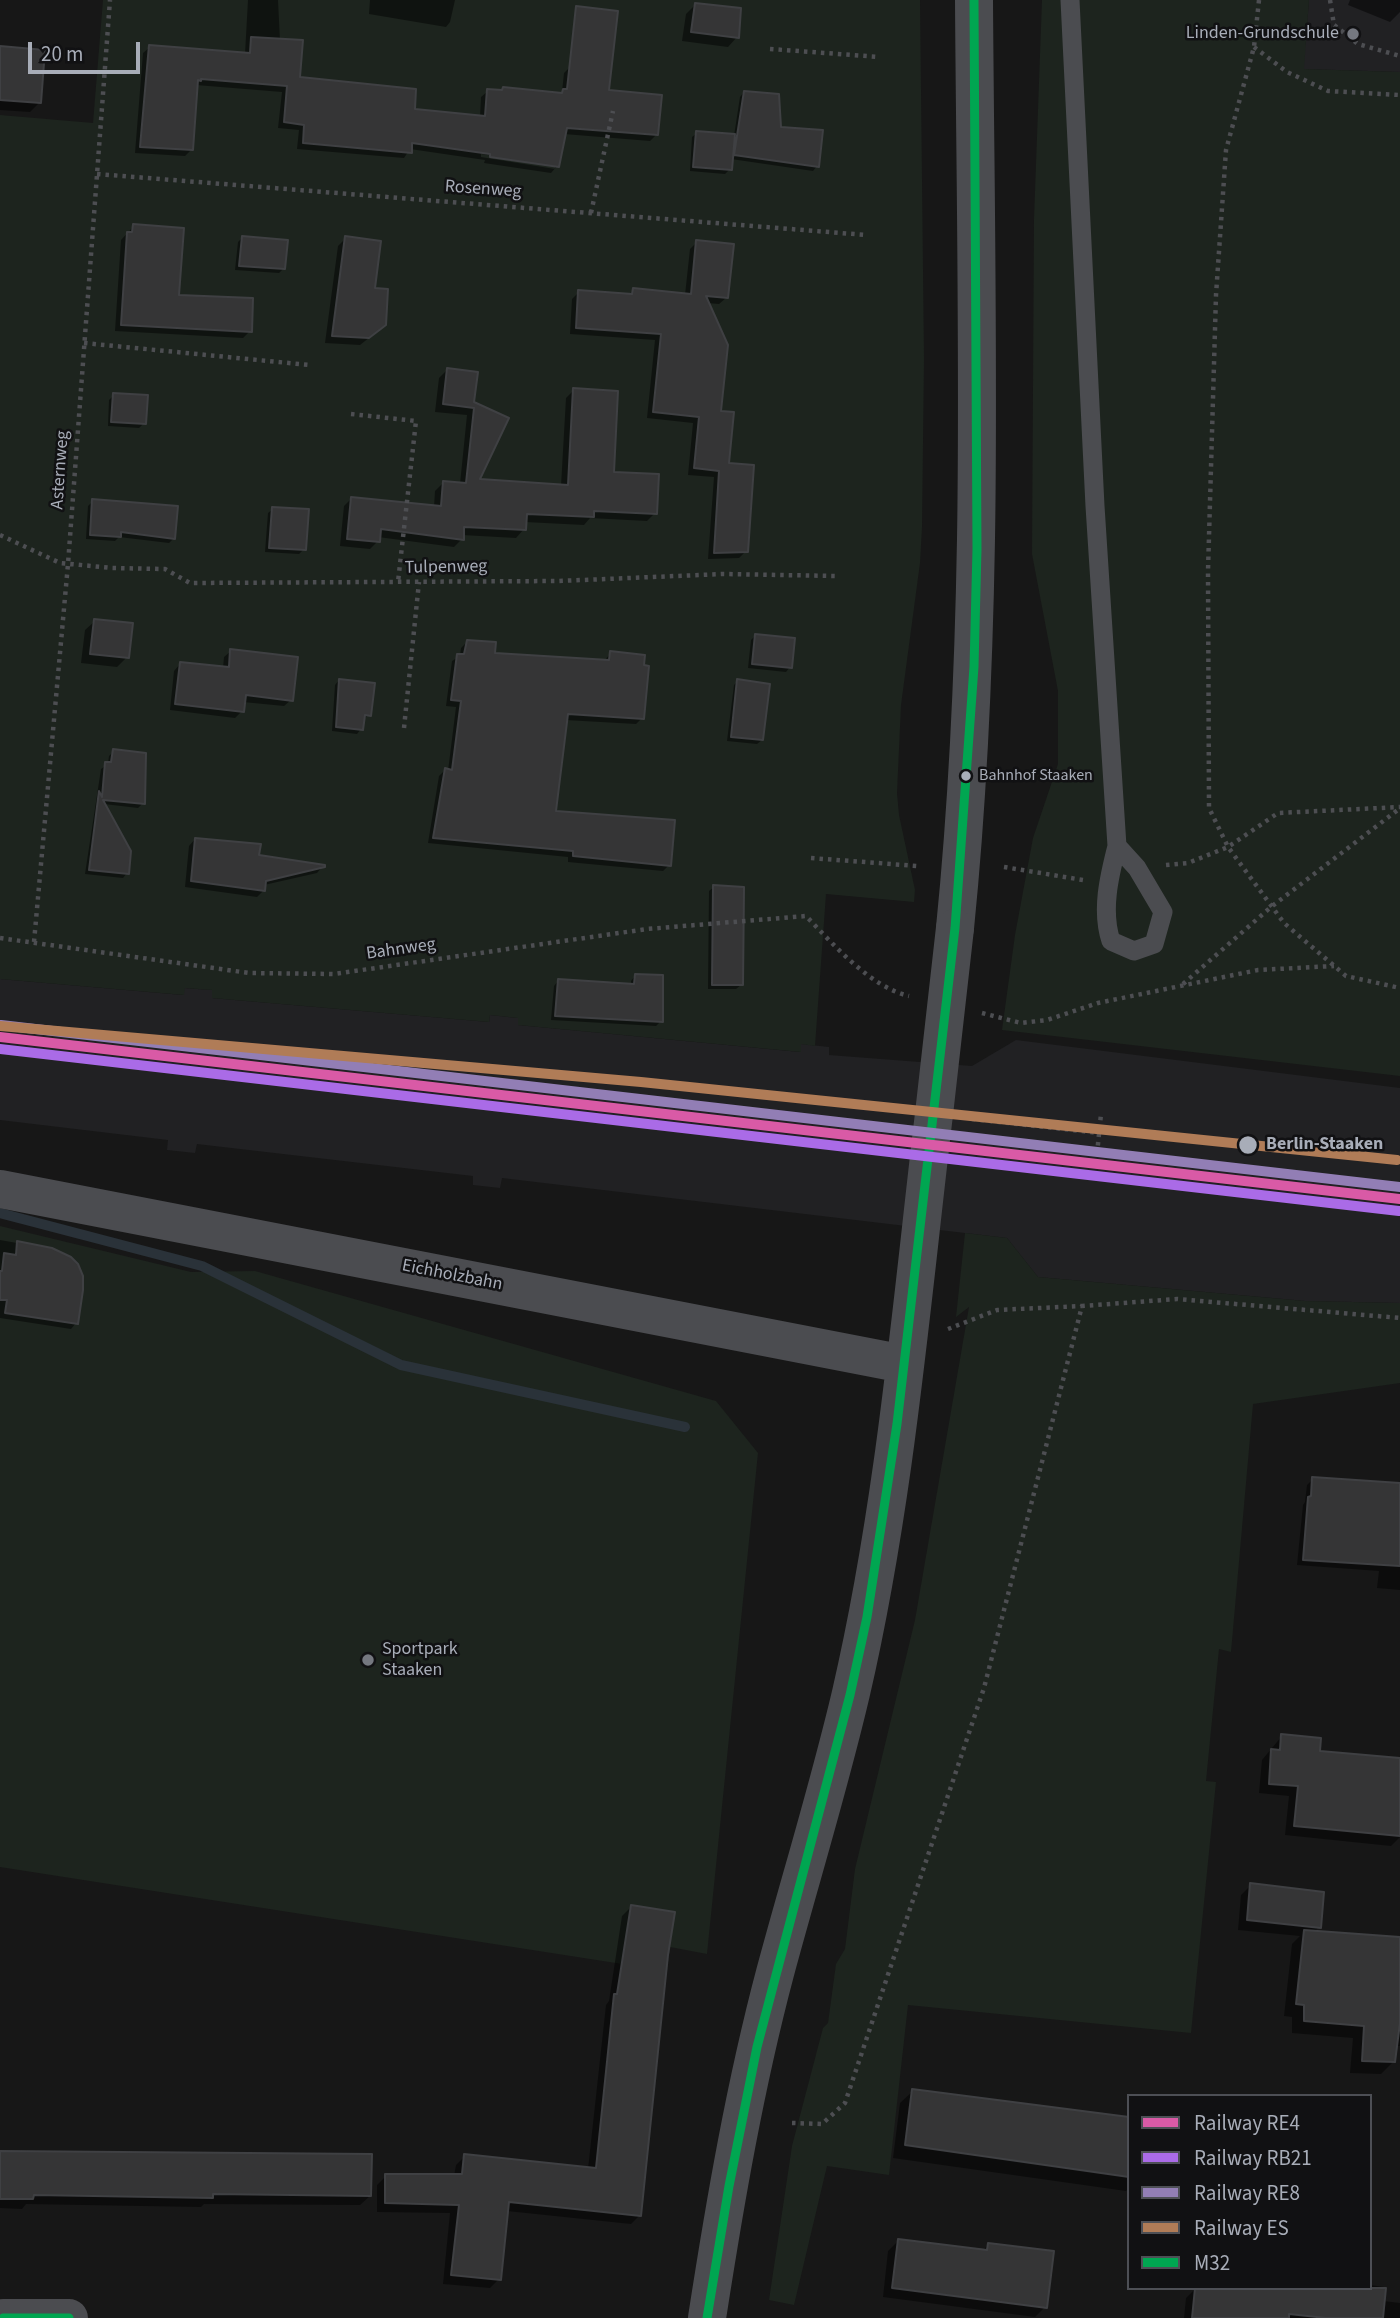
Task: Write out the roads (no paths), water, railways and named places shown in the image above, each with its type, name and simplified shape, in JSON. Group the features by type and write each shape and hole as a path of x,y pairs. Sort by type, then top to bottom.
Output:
{"street":[{"path":"707,2318 729,2186 757,2047 850,1695 867,1617 895,1440 911,1310 955,928 973,681 977,562 974,0"},
{"name":"Eichholzbahn","path":"0,1189 904,1364"},
{"path":"3,2318 69,2318"}],"lane":[{"path":"1070,0 1095,506 1117,846 1105,923 1111,941 1134,951 1154,944 1163,912 1137,868 1117,846"}],"waterway":[{"path":"0,1213 202,1266 401,1365 685,1427"}],"rail line":[{"name":"RE8","path":"1,1025 1400,1187"},
{"name":"ES","path":"0,1026 641,1082 1397,1160"},
{"name":"RE4","path":"0,1037 1400,1199"},
{"name":"RB21","path":"0,1049 1399,1211"}],"place":[{"name":"Linden-Grundschule","path":"1353,34"},
{"name":"Bahnhof Staaken","path":"966,776"},
{"name":"Berlin-Staaken","path":"1248,1145"},
{"name":"Sportpark Staaken","path":"368,1660"}]}
